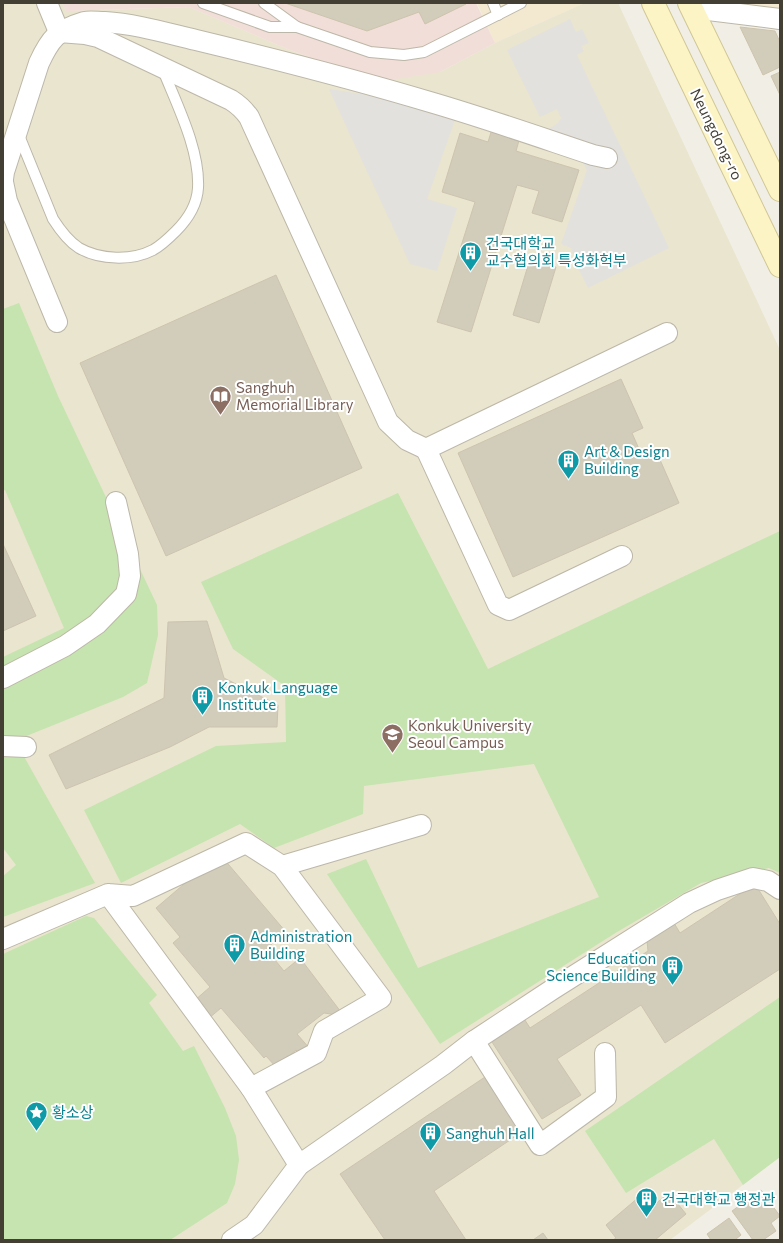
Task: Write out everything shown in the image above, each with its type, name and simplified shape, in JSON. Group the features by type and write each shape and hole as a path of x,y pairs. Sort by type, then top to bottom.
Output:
{"main road":[{"name":"Neungdong-ro","path":"653,3 780,266"},
{"path":"690,6 780,190"}],"street":[{"path":"47,3 59,32"},
{"path":"690,6 780,20"},
{"path":"3,179 39,63 45,50 51,40 59,32 84,22 119,23 252,54 431,102 593,155 607,158"},
{"path":"59,32 85,34 98,37 232,100 239,104 245,111 388,422 407,440 426,449 498,605 508,610 622,556"},
{"path":"3,182 7,214 57,322"},
{"path":"426,449 667,333"},
{"path":"3,678 58,650 84,633 97,624 126,594 130,576 128,554 116,502"},
{"path":"3,746 26,747"},
{"path":"282,866 421,825"},
{"path":"3,939 108,894 133,896 246,843 282,866 381,998 324,1031 316,1053 251,1088"},
{"path":"232,1240 254,1226 299,1165 443,1065 474,1041 553,989 689,903 717,890 753,878 768,881 780,890"},
{"path":"108,894 251,1088 299,1165"},
{"path":"129,923 133,896"},
{"path":"474,1041 540,1145 606,1097 605,1053"}],"lane":[{"path":"203,3 270,27 297,27"},
{"path":"264,3 297,27 370,52 404,55 424,52 521,3"},
{"path":"493,3 498,15"},
{"path":"17,131 53,219 58,228 69,240 80,248 91,253 104,256 130,256 147,252 165,242 182,225 190,213 198,189 198,176 188,133 162,68"}],"shaded area":[{"name":"Konkuk University Seoul Campus","path":"3,3 62,3 66,11 189,7 285,48 349,72 440,72 495,43 585,3 618,3 780,350 780,1157 670,1240 3,1240"},
{"path":"62,3 476,3 495,43 440,72 390,80 349,72 285,48 189,7 66,11"},
{"path":"477,3 585,3 495,43"},
{"path":"719,3 780,3 780,19"},
{"path":"570,19 576,32 582,29 589,43 581,46 584,51 577,55 669,248 588,288 579,270 571,248 561,244 587,170 583,163 590,143 549,129 558,123 561,118 557,109 540,117 507,50"},
{"path":"329,89 394,99 456,117 427,199 457,208 437,271 410,264"}],"green space":[{"path":"19,303 58,396 157,605 158,635 147,683 123,697 24,737 22,753 95,883 3,917 3,876 16,865 3,848 3,657 64,628 5,490 3,491 3,309"},
{"path":"398,493 488,669 780,531 780,873 769,868 701,883 617,932 440,1044 327,874 366,859 418,968 599,897 534,764 364,786 363,814 274,848 240,824 121,883 84,810 216,746 286,742 285,686 233,649 201,582"},
{"path":"86,916 94,918 157,995 149,1003 183,1051 194,1046 225,1108 236,1136 239,1160 235,1184 227,1203 170,1240 3,1240 3,954"},
{"path":"780,997 780,1157 743,1185 714,1139 626,1193 585,1131"}],"building":[{"path":"285,3 466,4 425,24 419,12 367,31"},
{"path":"740,27 775,31 780,42 780,67 763,75"},
{"path":"780,72 780,95 771,76"},
{"name":"건국대학교 교수협의회 특성화헉부","path":"492,129 520,137 516,151 579,170 562,222 532,213 539,191 517,185 471,332 437,322 475,202 442,192 460,133 488,142"},
{"path":"530,259 556,267 539,323 513,315"},
{"name":"Sanghuh Memorial Library","path":"276,275 362,468 166,556 80,363"},
{"name":"Art & Design Building","path":"621,379 643,428 632,433 643,458 657,453 679,503 513,577 458,453"},
{"path":"3,544 36,616 3,631"},
{"name":"Konkuk Language Institute","path":"207,621 224,678 278,705 277,727 209,727 170,747 66,789 49,755 164,698 168,622"},
{"name":"Administration Building","path":"223,858 286,932 266,949 284,971 300,958 344,1016 324,1013 297,1034 311,1050 303,1057 296,1050 276,1067 266,1056 264,1058 221,1008 208,1019 194,1001 210,987 173,943 180,937 156,908 211,861"},
{"name":"Education Science Building","path":"755,884 780,924 780,969 665,1043 641,1005 557,1059 581,1095 542,1119 490,1039 523,1017 530,1028 648,951 647,941 674,923 680,933"},
{"name":"Sanghuh Hall","path":"485,1077 522,1132 434,1191 466,1240 385,1240 340,1174"},
{"path":"761,1190 780,1216 771,1223 776,1231 763,1240 753,1240 732,1211"},
{"name":"건국대학교 행정관","path":"669,1193 686,1214 655,1240 613,1240 616,1238 606,1225 639,1197 649,1209"},
{"path":"729,1218 741,1235 736,1239 737,1240 711,1240 707,1234"},
{"path":"543,1233 548,1240 533,1240"}],"place":[{"name":"건국대학교 교수협의회 특성화헉부","path":"471,272"},
{"name":"Sanghuh Memorial Library","path":"221,416"},
{"name":"Art & Design Building","path":"569,480"},
{"name":"Konkuk Language Institute","path":"203,716"},
{"name":"Konkuk University Seoul Campus","path":"392,754"},
{"name":"Administration Building","path":"235,964"},
{"name":"Education Science Building","path":"672,986"},
{"name":"황소상","path":"36,1132"},
{"name":"Sanghuh Hall","path":"431,1152"},
{"name":"건국대학교 행정관","path":"646,1218"}]}
